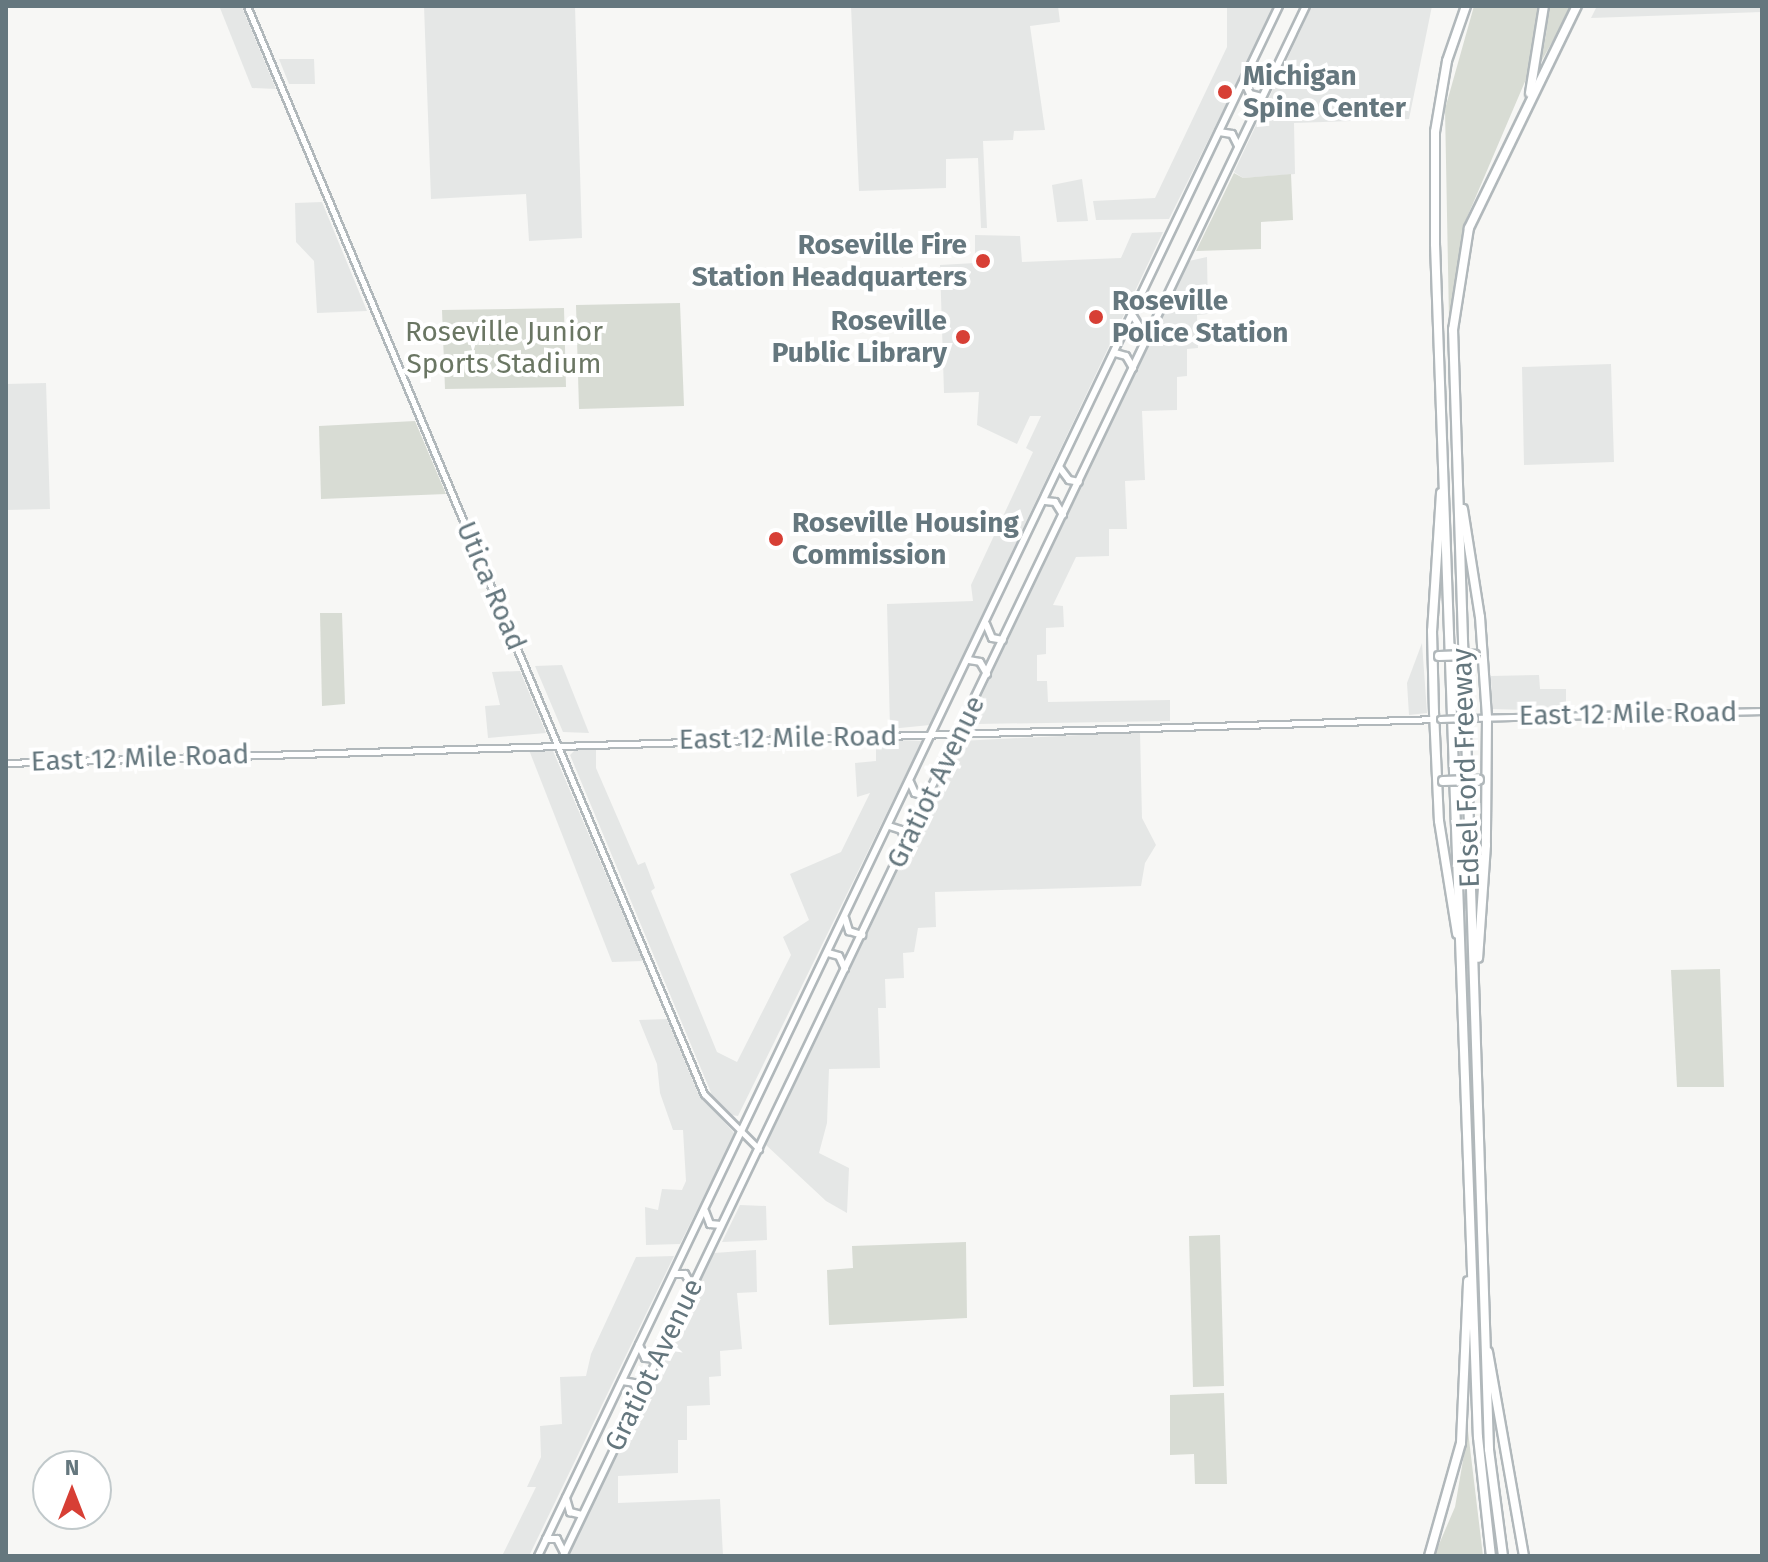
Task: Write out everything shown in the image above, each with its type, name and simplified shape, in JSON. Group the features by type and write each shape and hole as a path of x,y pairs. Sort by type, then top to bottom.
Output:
{"highway":[{"name":"Edsel Ford Freeway","path":"1463,6 1437,83 1435,132 1480,1474 1491,1556"},
{"path":"1527,106 1544,6"},
{"name":"Edsel Ford Freeway","path":"1503,1556 1491,1469 1453,341 1462,255 1483,192 1577,6"},
{"path":"1442,385 1437,719 1440,778 1462,959"},
{"path":"1457,469 1487,718 1474,988"},
{"path":"1436,658 1479,657"},
{"path":"1440,778 1483,777"},
{"path":"1429,1556 1448,1501 1461,1443 1471,1240"},
{"path":"1486,1346 1526,1556"},
{"path":"1422,1556 1448,1501"}],"main road":[{"name":"Utica Road","path":"247,6 704,1094 759,1149"},
{"name":"Gratiot Avenue","path":"538,1556 1279,6"},
{"name":"Gratiot Avenue","path":"563,1555 929,797 1304,7"},
{"path":"1244,81 1250,94 1262,97"},
{"path":"1219,132 1232,134 1238,146"},
{"path":"1133,316 1140,327 1151,329"},
{"path":"1115,353 1126,356 1133,368"},
{"path":"1060,468 1069,480 1079,482"},
{"path":"1045,501 1055,502 1063,515"},
{"path":"986,624 992,638 1003,640"},
{"path":"969,660 980,662 987,674"},
{"name":"East 12 Mile Road","path":"6,763 558,743 1762,711"},
{"path":"910,782 915,793 929,797"},
{"path":"889,826 901,830 907,842"},
{"path":"845,918 849,931 862,935"},
{"path":"828,953 839,956 845,969"},
{"path":"706,1208 710,1224 721,1225"},
{"path":"674,1274 685,1274 692,1286"},
{"path":"639,1345 645,1358 658,1359"},
{"path":"622,1381 634,1383 639,1397"},
{"path":"566,1498 570,1512 582,1515"},
{"path":"546,1539 557,1539 563,1555"}],"shaded area":[{"path":"424,6 575,6 582,238 529,241 526,194 431,199"},
{"path":"851,6 1058,6 1060,22 1030,26 1045,130 1014,131 1013,140 983,141 987,228 981,228 978,158 946,159 946,188 859,191"},
{"path":"1227,6 1275,6 1169,219 1096,220 1093,201 1155,198 1227,47"},
{"path":"1312,6 1432,6 1409,119 1294,123 1295,174 1243,178 1234,172"},
{"path":"1597,6 1762,6 1762,12 1591,18"},
{"path":"242,7 276,89 252,88 220,8"},
{"path":"279,59 314,59 315,84 289,84"},
{"path":"1082,179 1088,221 1057,222 1052,185"},
{"path":"322,202 367,311 317,313 314,261 296,242 295,203"},
{"path":"1163,232 930,725 890,729 887,604 973,601 971,585 1033,452 1026,448 1041,416 1030,416 1017,444 977,425 979,392 944,393 940,265 975,263 975,235 1020,236 1022,262 1121,258 1132,233"},
{"path":"1207,257 1208,314 1197,315 1198,348 1187,349 1187,376 1177,377 1177,410 1142,411 1145,480 1125,481 1127,529 1109,529 1109,556 1076,557 1053,605 1063,606 1064,627 1046,628 1046,654 1037,655 1037,681 1047,681 1048,702 1170,700 1170,721 977,724 973,714 1189,261"},
{"path":"1611,364 1614,462 1524,465 1522,367"},
{"path":"46,383 50,509 6,510 6,384"},
{"path":"1422,643 1427,713 1409,715 1407,683"},
{"path":"562,665 589,733 563,732 535,666"},
{"path":"520,671 546,733 488,738 485,706 500,705 492,672"},
{"path":"1539,675 1540,689 1566,689 1566,711 1492,709 1491,676"},
{"path":"1140,732 1142,818 1156,845 1145,863 1141,886 935,892 936,927 918,928 914,952 903,953 904,978 885,979 886,1008 878,1008 880,1068 829,1069 827,1123 819,1153 849,1168 847,1213 826,1201 766,1145 960,741"},
{"path":"876,739 922,741 738,1116 731,1115 712,1095 570,755 575,750 596,749 596,768 638,865 645,862 655,888 651,891 717,1052 737,1062 791,955 783,937 809,920 790,874 841,852 870,793 857,797 855,763 876,761"},
{"path":"529,750 553,751 643,961 612,962"},
{"path":"667,1019 698,1093 735,1134 680,1244 646,1245 645,1207 658,1210 662,1189 682,1190 686,1181 683,1130 673,1130 660,1093 657,1064 639,1020"},
{"path":"740,1205 766,1206 767,1240 722,1242"},
{"path":"756,1250 757,1292 737,1293 742,1349 720,1351 721,1376 709,1377 710,1405 687,1406 687,1440 678,1440 678,1473 618,1476 618,1503 720,1499 723,1556 568,1556 714,1253"},
{"path":"674,1256 529,1556 502,1556 536,1487 527,1487 541,1457 540,1426 562,1424 560,1377 586,1376 591,1354 636,1257"}],"green space":[{"path":"1474,6 1541,6 1530,70 1465,222 1449,320 1445,109"},
{"path":"1549,6 1572,6 1541,62 1546,34"},
{"path":"1234,173 1243,178 1291,174 1293,220 1261,222 1261,249 1196,251"},
{"path":"680,303 684,406 579,409 576,305"},
{"name":"Roseville Junior Sports Stadium","path":"564,308 566,387 445,389 442,310"},
{"path":"415,421 446,494 321,499 319,426"},
{"path":"320,613 342,613 345,704 322,706"},
{"path":"1720,969 1724,1087 1677,1087 1671,970"},
{"path":"1220,1235 1224,1386 1193,1387 1189,1236"},
{"path":"966,1242 967,1318 829,1325 827,1270 853,1268 852,1246"},
{"path":"1224,1393 1227,1484 1195,1484 1194,1454 1170,1455 1170,1395"},
{"path":"1468,1431 1483,1556 1434,1556 1455,1507"}],"place":[{"name":"Michigan Spine Center","path":"1225,92"},
{"name":"Roseville Fire Station Headquarters","path":"983,261"},
{"name":"Roseville Police Station","path":"1096,317"},
{"name":"Roseville Public Library","path":"963,337"},
{"name":"Roseville Housing Commission","path":"776,539"}]}
